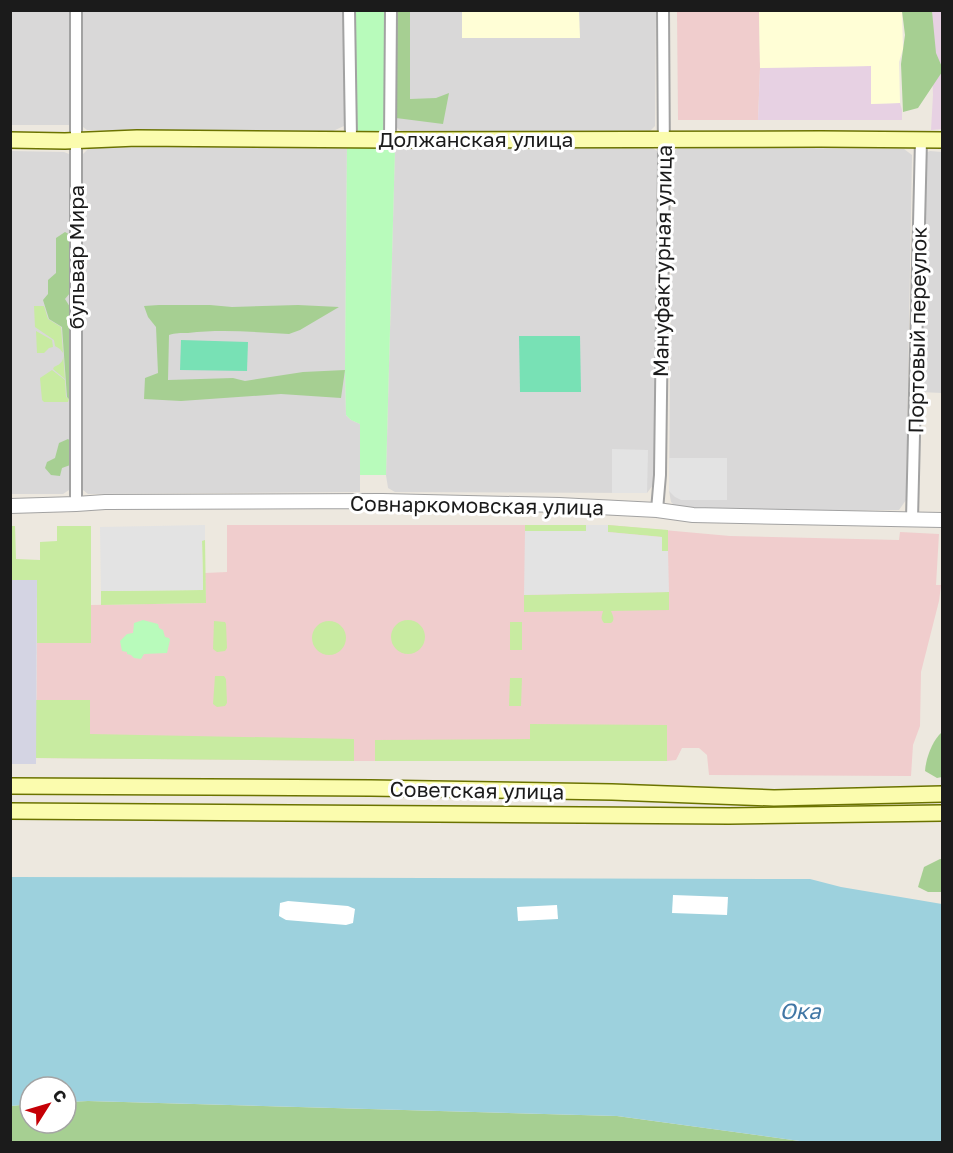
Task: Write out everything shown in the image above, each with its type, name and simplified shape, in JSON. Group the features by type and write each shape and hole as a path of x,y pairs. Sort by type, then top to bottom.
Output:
{"main road":[{"name":"Должанская улица","path":"10,140 137,138 942,140"},
{"name":"Советская улица","path":"10,786 371,788 612,792 774,798 942,794"},
{"name":"Советская улица","path":"10,811 704,816 942,813"}],"street":[{"name":"бульвар Мира","path":"76,10 76,504"},
{"path":"349,10 351,138"},
{"path":"390,140 391,10"},
{"name":"Мануфактурная улица","path":"657,510 660,475 663,10"},
{"name":"Портовый переулок","path":"912,519 921,140"},
{"name":"Совнаркомовская улица","path":"10,506 105,502 382,501 560,505 693,514 942,520"}],"shaded area":[{"path":"10,11 71,11 71,117 69,125 11,125"},
{"path":"82,11 344,11 346,117 344,126 333,131 87,130 83,127 82,122"},
{"path":"393,11 656,11 655,126 642,134 401,131 393,120"},
{"path":"462,11 579,11 580,38 462,38"},
{"path":"677,11 759,11 758,120 678,120"},
{"path":"759,11 902,11 903,49 899,62 900,103 871,104 871,66 760,68"},
{"path":"930,11 942,11 942,129 931,130 933,95"},
{"path":"871,66 871,104 900,103 902,120 758,120 760,68"},
{"path":"347,144 346,415 360,424 360,492 88,494 79,487 80,158 89,148"},
{"path":"649,145 657,151 657,170 655,465 653,485 647,493 395,492 388,488 386,475 395,149"},
{"path":"679,147 904,149 912,155 906,500 899,510 682,513 671,502 669,491 672,153"},
{"path":"11,151 64,152 69,154 72,160 72,483 69,490 63,494 11,494"},
{"path":"942,152 942,393 920,392 925,153"},
{"path":"612,449 648,450 647,493 612,493"},
{"path":"669,458 727,458 727,500 681,500 675,497 669,491"},
{"path":"205,525 205,540 202,541 203,590 101,591 100,527"},
{"path":"227,525 608,525 730,536 899,540 900,532 939,534 936,585 941,585 921,672 920,726 913,745 911,776 709,775 707,755 699,748 682,748 676,760 667,761 36,758 37,643 91,643 91,605 206,603 205,573 227,572"},
{"path":"586,525 608,525 608,532 662,537 662,551 668,551 669,592 524,595 525,531 586,531"},
{"path":"11,580 37,580 36,764 11,764"}],"green space":[{"path":"344,11 393,11 395,149 386,475 360,475 360,424 346,415 347,144"},
{"path":"395,11 410,11 410,99 436,98 449,93 443,124 396,118"},
{"path":"902,11 932,11 936,53 942,67 942,72 918,108 903,112 901,64 905,35"},
{"path":"65,232 74,237 74,246 70,251 74,257 75,273 70,278 70,293 65,299 70,307 70,400 67,397 62,327 49,319 43,300 48,294 48,280 56,273 56,238"},
{"path":"34,306 44,306 48,319 61,327 63,353 55,346 54,340 35,327"},
{"path":"144,306 339,307 289,334 225,331 169,335 168,380 233,378 245,381 303,372 345,370 341,398 281,394 181,401 144,399 145,378 158,373 156,327 148,317"},
{"path":"36,331 52,340 53,347 44,353 37,353"},
{"path":"519,336 580,336 581,392 520,392"},
{"path":"181,340 248,342 247,371 180,370"},
{"path":"63,353 65,379 53,369 62,362"},
{"path":"52,370 65,380 68,402 44,402 42,400 40,378"},
{"path":"68,439 73,443 73,464 62,468 60,476 51,475 45,468 47,462 55,458 59,443"},
{"path":"525,525 586,525 587,531 525,531"},
{"path":"608,525 668,530 668,551 662,551 662,537 608,532"},
{"path":"10,526 15,526 16,559 40,560 40,542 57,541 57,526 91,526 91,643 37,643 37,580 11,580"},
{"path":"202,540 205,540 206,603 101,605 101,591 203,590"},
{"path":"669,592 669,610 611,611 613,619 611,623 604,623 603,611 524,612 524,595"},
{"path":"143,620 158,624 165,637 169,638 167,653 144,654 141,659 122,651 120,641 127,634 133,633 134,623"},
{"path":"408,620 420,625 425,637 420,649 408,654 396,649 391,637 396,625"},
{"path":"214,621 226,624 227,648 225,651 217,652 213,649"},
{"path":"329,621 341,626 346,638 341,650 329,655 317,650 312,638 317,626"},
{"path":"510,622 522,622 522,650 510,650"},
{"path":"215,676 224,676 226,679 227,703 225,706 217,707 213,704"},
{"path":"510,678 522,678 521,706 509,706"},
{"path":"36,700 90,700 90,734 354,739 354,761 36,758"},
{"path":"530,724 667,725 667,761 375,761 375,740 530,739"},
{"path":"942,732 942,777 937,778 925,771 930,750"},
{"path":"942,859 942,892 928,892 918,887 924,867"},
{"path":"78,1101 617,1116 807,1142 11,1141 11,1106 18,1105 18,1135 78,1135"}],"water":[{"name":"Ока","path":"11,877 810,879 841,887 942,904 942,1142 807,1142 617,1116 78,1101 78,1075 18,1075 18,1105 11,1106"}],"pier":[{"path":"673,895 728,897 727,915 672,913"},
{"path":"288,901 348,906 355,909 353,923 346,925 286,920 279,916 280,903"},
{"path":"557,905 558,919 518,921 517,907"}]}
